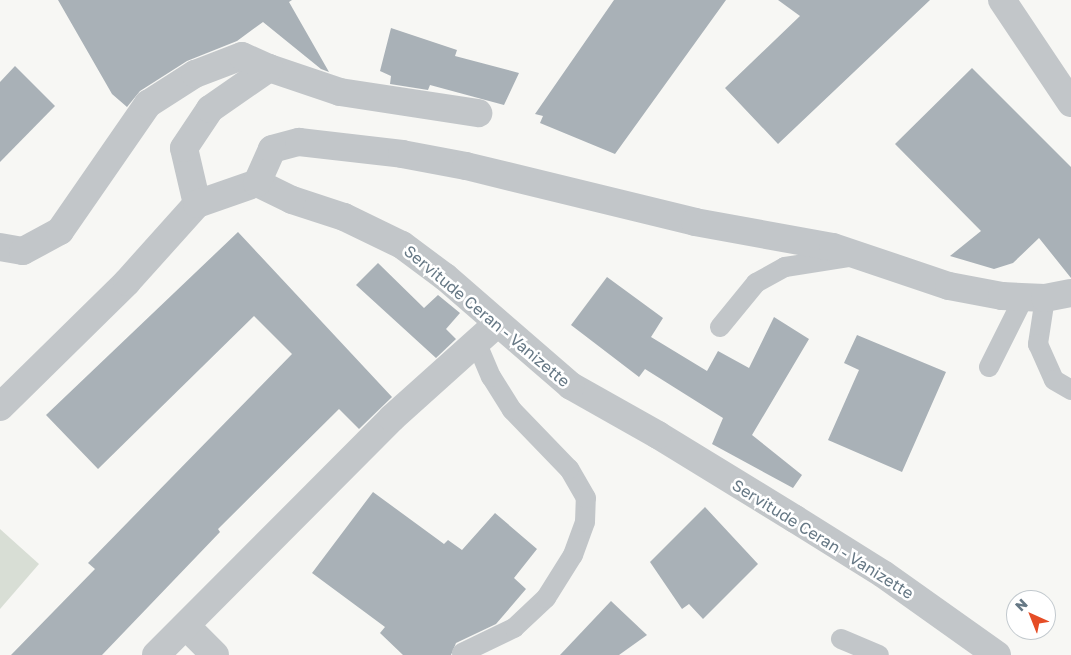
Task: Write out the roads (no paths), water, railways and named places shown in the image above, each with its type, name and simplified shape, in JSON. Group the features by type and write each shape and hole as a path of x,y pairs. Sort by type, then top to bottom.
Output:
{"street":[{"path":"1002,0 1071,103"},
{"path":"0,247 23,251 60,231 148,104 195,74 242,56 269,68 340,92 478,112"},
{"path":"197,204 184,148 210,110 269,68"},
{"path":"0,407 127,282 197,204 257,183 272,149 299,142 466,166 695,222 833,247 949,286 1047,296"},
{"name":"Servitude Ceran - Vanizette","path":"257,183 292,200 344,217 402,245 498,323 570,386 658,435 811,529 882,574 997,655"},
{"path":"162,653 186,626 392,418 498,323"},
{"path":"186,626 215,655"}],"lane":[{"path":"720,327 756,283 785,268 858,255"},
{"path":"989,367 1047,296"},
{"path":"1047,296 1038,344 1054,380 1071,390"},
{"path":"462,653 514,628 546,598 573,555 585,522 586,498 573,476 512,410 491,377 476,342"},
{"path":"841,639 879,655"}]}
